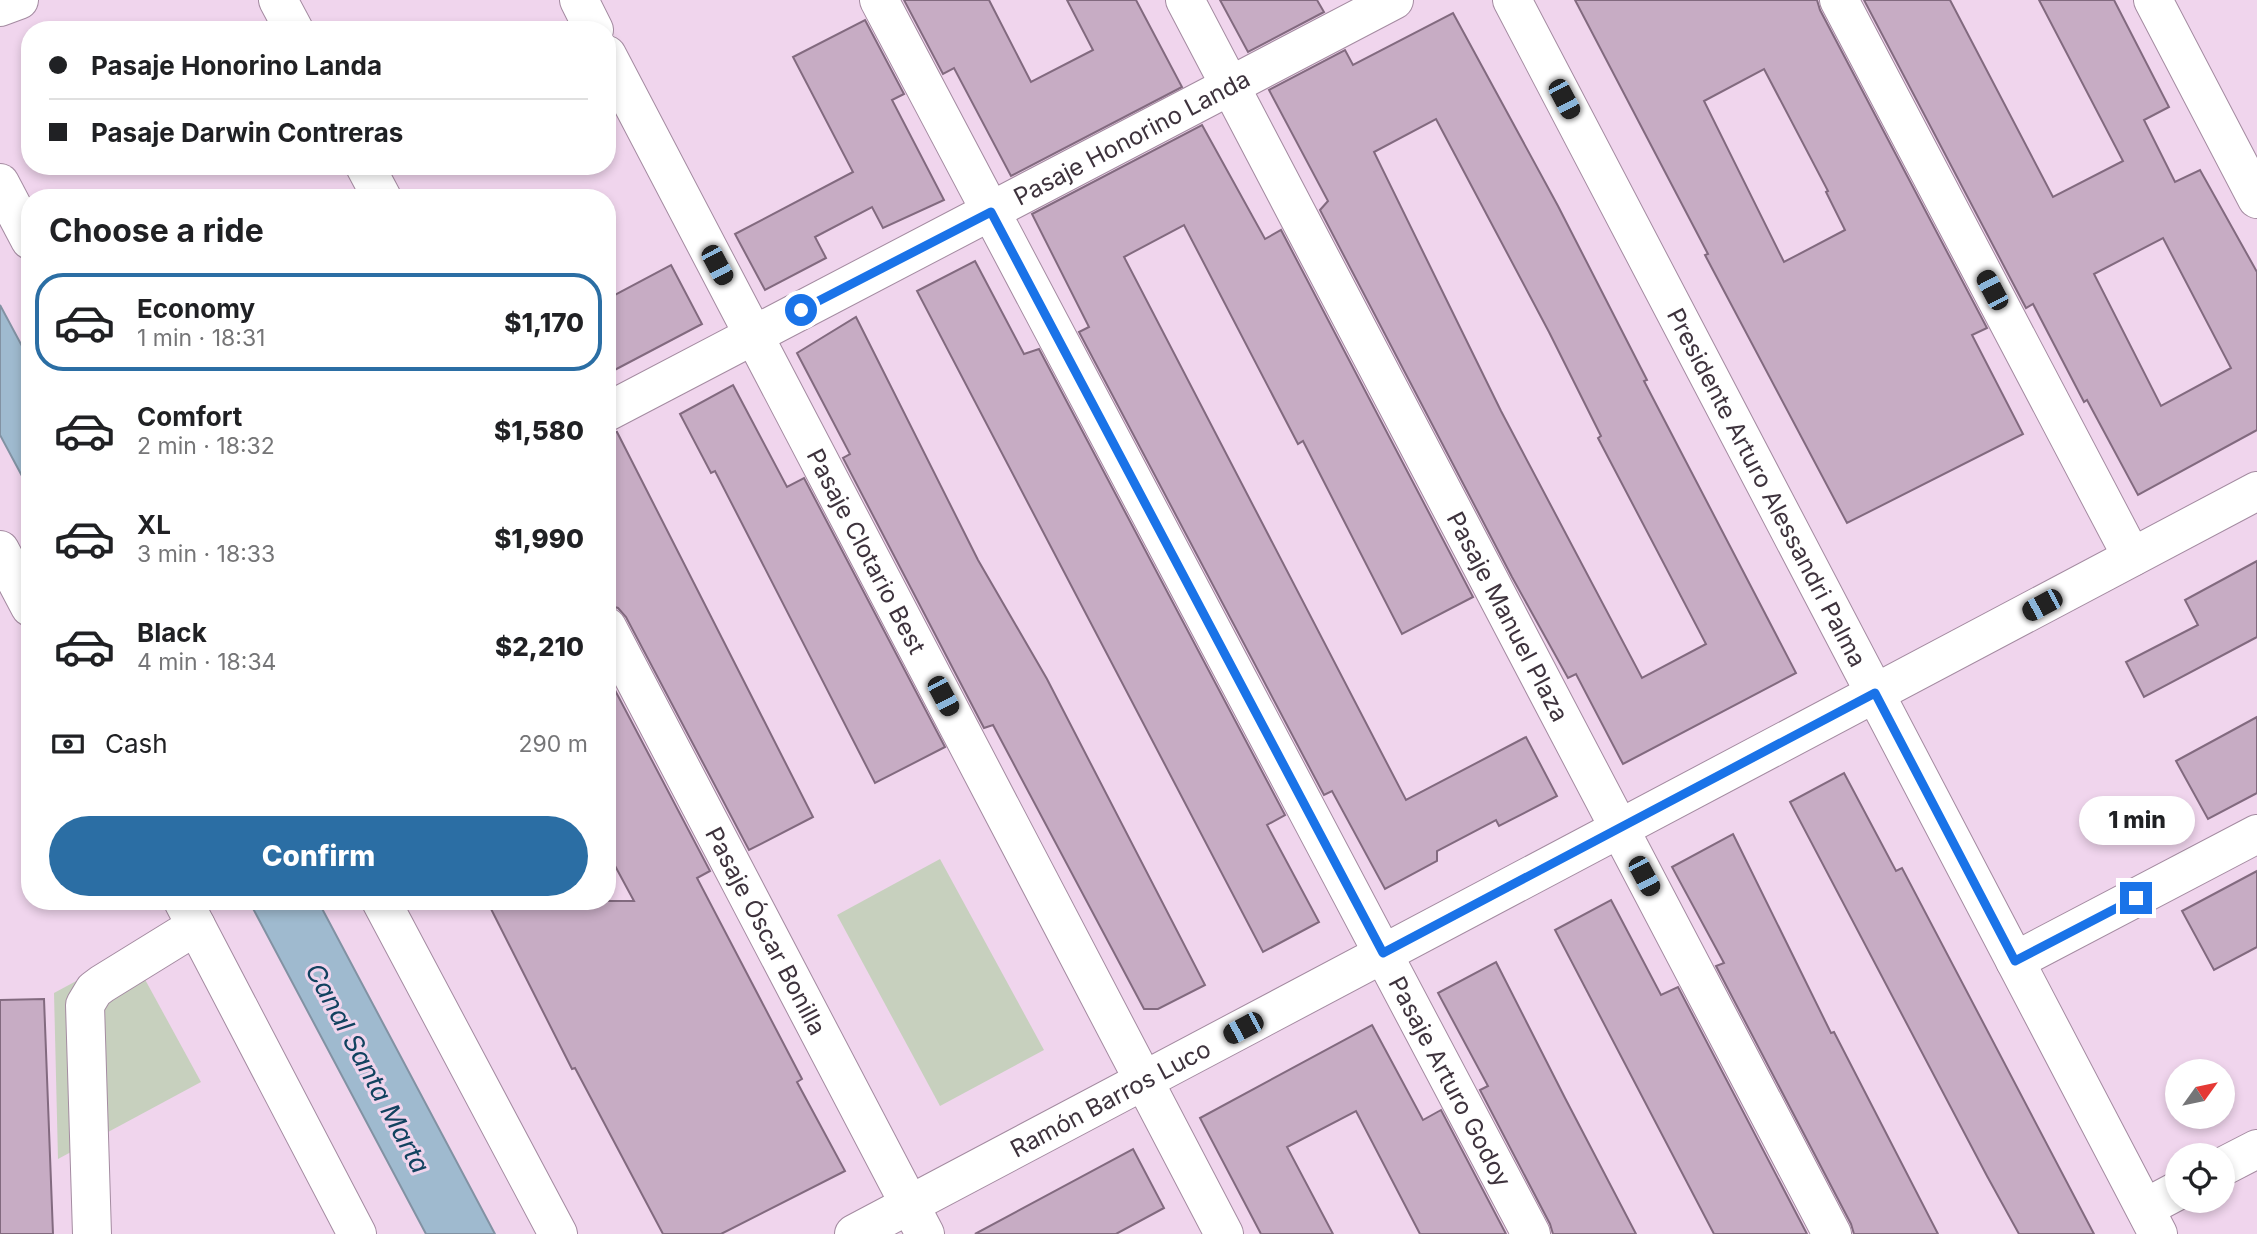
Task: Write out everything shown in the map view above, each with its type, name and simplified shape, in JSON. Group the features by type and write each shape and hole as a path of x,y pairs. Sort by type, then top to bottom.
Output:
{"street":[{"path":"0,7 19,0"},
{"path":"278,0 288,21"},
{"path":"579,0 590,21"},
{"name":"Pasaje Arturo Godoy","path":"878,0 1531,1234"},
{"name":"Pasaje Manuel Plaza","path":"1185,0 1832,1234"},
{"name":"Pasaje Honorino Landa","path":"616,407 1394,0"},
{"name":"Presidente Arturo Alessandri Palma","path":"1512,0 2015,961 2160,1211"},
{"path":"1839,0 2132,557"},
{"path":"2152,0 2257,199"},
{"name":"Pasaje Clotario Best","path":"616,72 1224,1234"},
{"path":"0,184 21,223"},
{"name":"Ramón Barros Luco","path":"854,1234 917,1219 1144,1080 2257,491"},
{"path":"0,550 21,590"},
{"name":"Pasaje Óscar Bonilla","path":"616,643 917,1219"},
{"path":"2015,961 2257,834"},
{"path":"386,910 558,1234"},
{"path":"92,1234 85,1005 94,990 190,914 357,1234"},
{"path":"2235,1160 2257,1149"}],"green space":[{"path":"940,859 1044,1050 940,1106 837,915"},
{"path":"130,952 201,1082 58,1159 54,993"}],"water":[{"path":"0,305 21,344 21,474 0,435"},
{"name":"Canal Santa Marta","path":"254,910 323,910 495,1234 426,1234"}],"building":[{"path":"904,0 989,0 1031,82 1093,50 1067,0 1136,0 1182,87 1011,176 954,68 943,74"},
{"path":"1220,0 1317,0 1324,12 1248,52"},
{"path":"1575,0 1817,0 1987,328 1972,335 2023,434 1847,523 1705,255 1708,254","holes":["1764,69 1828,191 1826,192 1845,230 1784,262 1704,101"]},
{"path":"1864,0 1950,0 2053,197 2123,161 2039,0 2114,0 2169,107 2144,120 2175,182 2200,170 2257,272 2257,430 2138,495 2087,400 2084,402 2033,304 2026,308","holes":["2163,238 2231,368 2161,406 2094,274"]},
{"path":"1453,13 1558,206 1647,380 1644,381 1796,673 1623,764 1576,674 1568,678 1512,577 1320,210 1328,201 1269,90 1345,50 1353,65","holes":["1436,119 1601,436 1598,438 1706,644 1642,678 1501,411 1374,152"]},
{"path":"865,20 904,94 892,100 944,200 883,228 872,207 815,237 826,258 765,290 735,234 853,172 793,57"},
{"path":"1202,125 1265,239 1281,230 1473,597 1402,634 1303,441 1298,444 1184,225 1124,257 1406,800 1526,737 1557,796 1499,826 1496,820 1437,851 1437,861 1385,889 1332,791 1324,795 1079,332 1089,327 1032,214"},
{"path":"975,261 1024,354 1039,349 1285,815 1267,825 1319,922 1263,952 917,291"},
{"path":"671,265 702,324 616,369 616,294"},
{"path":"856,317 978,560 1047,679 1205,985 1158,1009 1144,1009 993,725 984,728 843,458 850,454 797,353"},
{"path":"733,385 787,487 804,478 945,747 875,783 715,471 711,473 680,414"},
{"path":"616,432 813,817 749,850 626,617 616,607"},
{"path":"2257,561 2257,637 2144,697 2126,662 2198,625 2185,600"},
{"path":"616,692 710,871 697,878 802,1079 797,1082 845,1171 721,1234 663,1234 575,1068 572,1069 492,910 616,910 616,901 634,901 616,868"},
{"path":"2257,717 2257,793 2208,819 2176,761"},
{"path":"1844,773 1896,871 1902,868 2094,1234 2019,1234 1987,1176 1790,802"},
{"path":"1733,834 1831,1033 1834,1032 1938,1234 1854,1234 1716,966 1724,963 1672,867"},
{"path":"2257,871 2257,947 2214,970 2182,911"},
{"path":"1611,900 1661,995 1678,987 1807,1234 1714,1234 1555,930"},
{"path":"1496,962 1636,1234 1553,1234 1480,1090 1488,1086 1438,993"},
{"path":"44,999 53,1234 0,1234 0,1000"},
{"path":"1372,1025 1423,1120 1441,1110 1506,1234 1420,1234 1356,1111 1287,1147 1333,1234 1261,1234 1200,1118"},
{"path":"1133,1149 1164,1208 1116,1234 975,1234"}],"route":[{"path":"801,310 991,212 1383,953 1875,693 2015,961 2136,898"}]}
